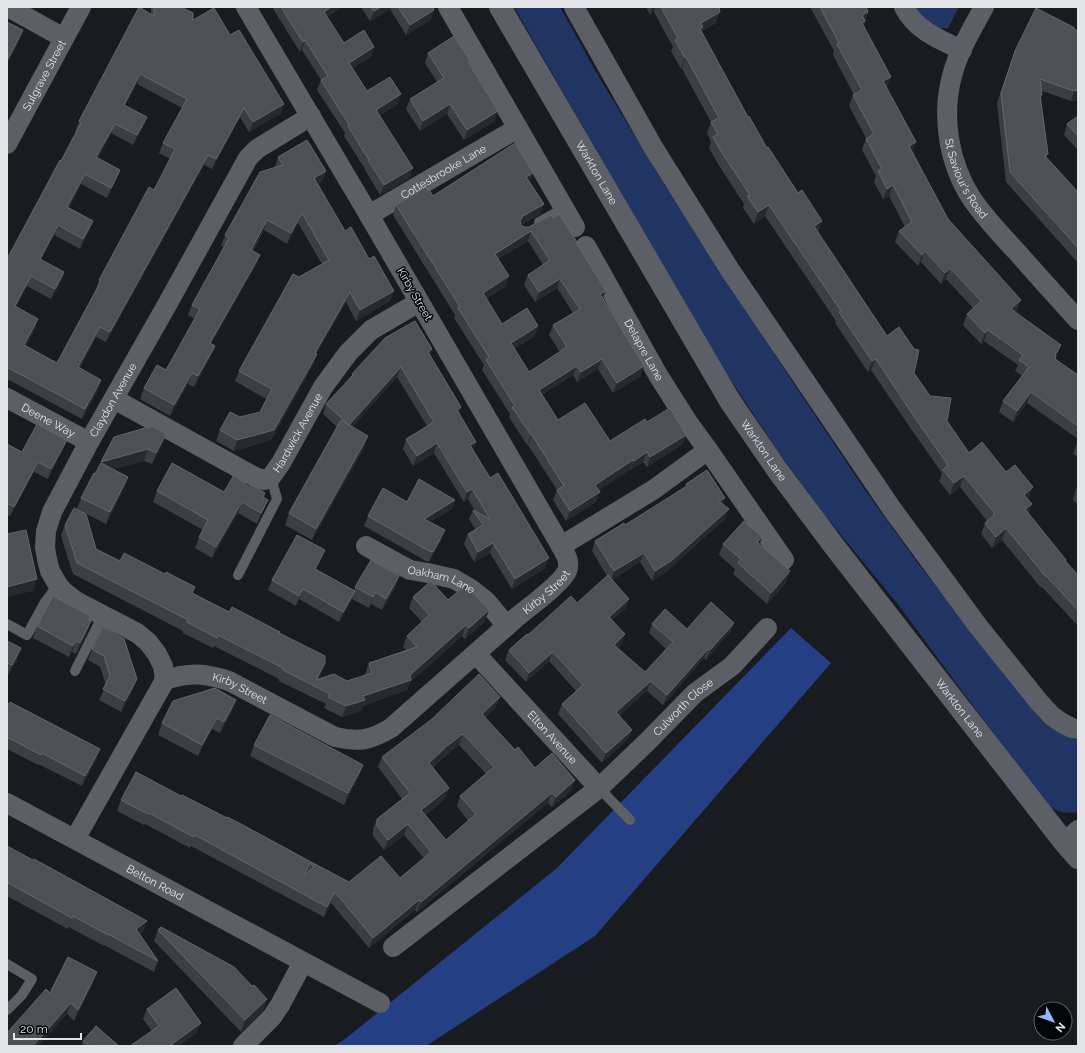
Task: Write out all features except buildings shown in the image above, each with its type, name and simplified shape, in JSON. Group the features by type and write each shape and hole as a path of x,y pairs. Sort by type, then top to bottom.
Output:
{"street":[{"path":"8,7 64,38"},
{"name":"Sulgrave Street","path":"7,144 81,7"},
{"name":"Kirby Street","path":"165,680 178,676 199,674 215,676 229,681 335,737 351,740 370,738 391,728 555,585 567,571 568,565 567,557 561,546 369,215 246,7"},
{"path":"448,7 575,227"},
{"name":"Warkton Lane","path":"500,7 734,407 778,471 834,546 1071,836 1078,858"},
{"path":"574,7 653,147 730,270 892,509 978,626 1039,702 1052,716 1062,723 1078,729"},
{"path":"904,7 916,24 923,30 962,50"},
{"name":"St Saviour's Road","path":"984,7 962,50 952,76 948,100 948,119 954,163 972,199 986,218 1078,320"},
{"name":"Claydon Avenue","path":"165,680 163,666 157,654 148,642 137,633 73,599 58,585 50,570 47,559 45,547 46,531 52,512 89,442 248,158 257,149 311,116"},
{"name":"Cottesbrooke Lane","path":"369,215 518,128"},
{"name":"Delapre Lane","path":"586,246 658,374 689,424 784,560"},
{"name":"Hardwick Avenue","path":"114,399 255,477 264,480 271,477 323,387 348,353 372,330 419,302"},
{"name":"Deene Way","path":"7,398 89,442"},
{"path":"561,546 652,490 708,450"},
{"name":"Oakham Lane","path":"366,546 410,570 454,579 471,589 486,601 507,626"},
{"name":"Culworth Close","path":"393,947 599,788 695,693 732,666 767,628"},
{"name":"Elton Avenue","path":"476,654 599,788"},
{"path":"75,839 165,680"},
{"name":"Belton Road","path":"7,803 380,1003"},
{"path":"242,1046 272,1017 303,962"}],"lane":[{"path":"530,227 564,208"},
{"path":"238,575 274,508 277,499 271,477"},
{"path":"7,624 27,634 45,602 58,585"},
{"path":"75,671 103,615"},
{"name":"Elton Avenue","path":"599,788 630,820"},
{"path":"7,964 32,979 22,995 7,1010"}],"shaded area":[{"path":"514,7 560,7 597,74 664,184 865,490 917,562 1039,717 1057,730 1078,739 1078,812 1060,812 1045,803 897,603 822,512 777,450 711,350"},
{"path":"913,7 959,7 948,28 941,28 928,23"},
{"path":"791,628 831,663 595,936 426,1046 334,1046 345,1039 557,868"}]}
